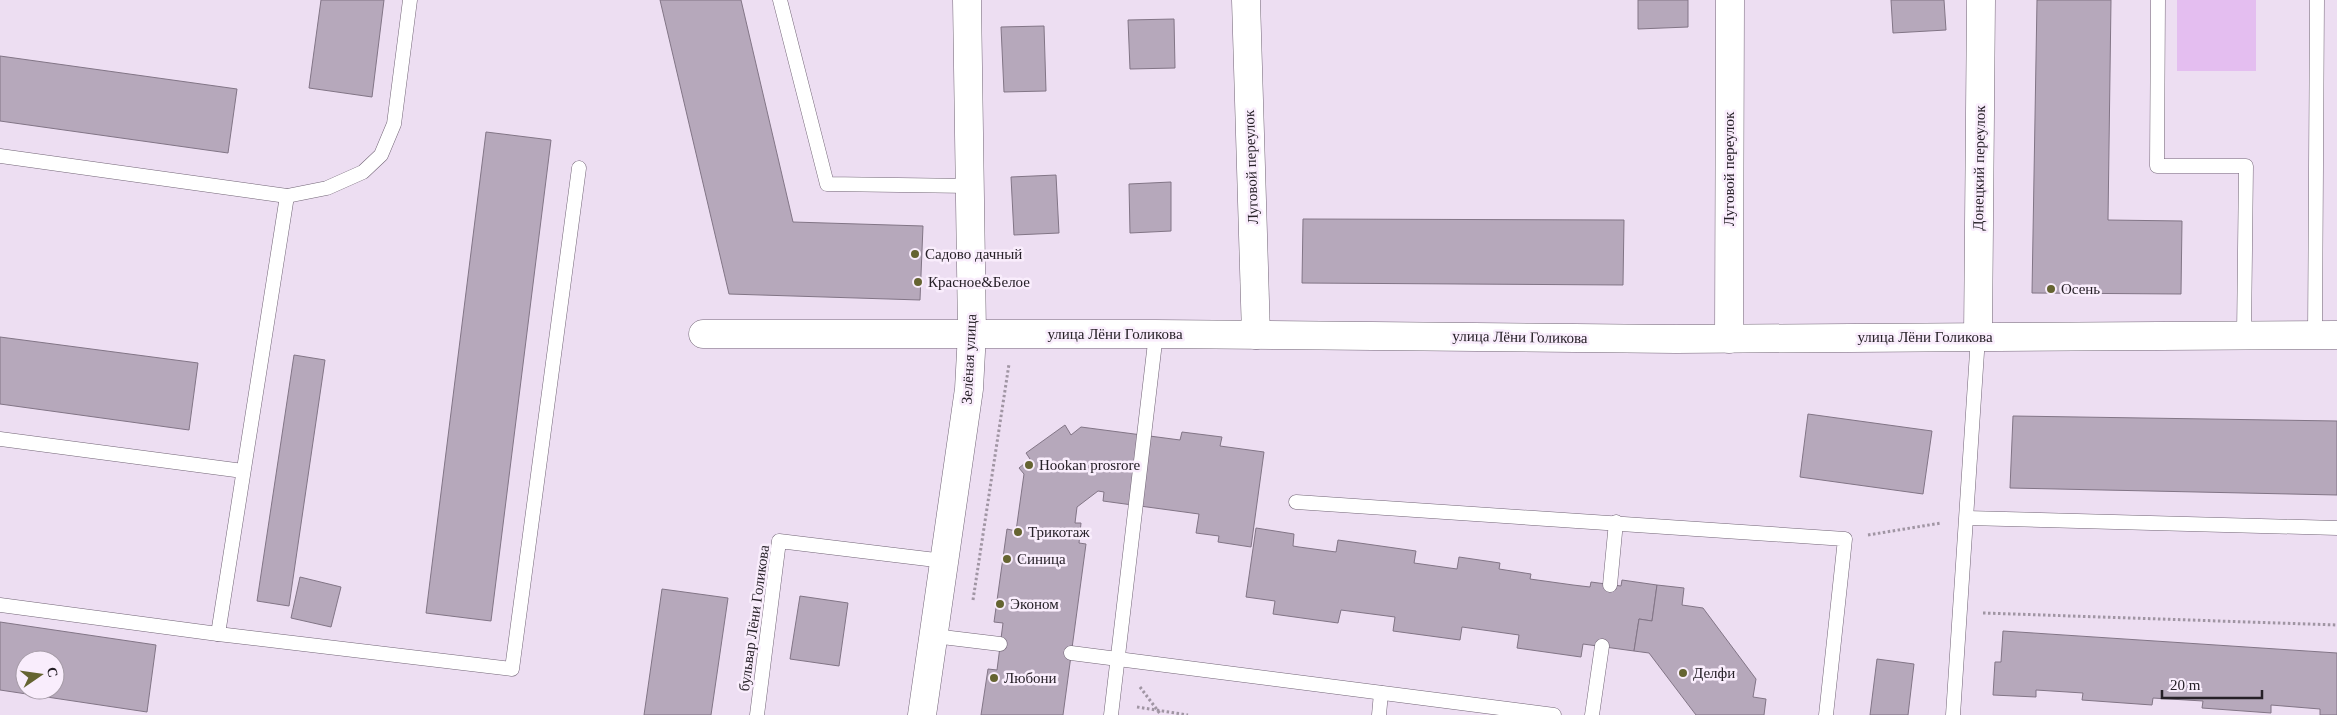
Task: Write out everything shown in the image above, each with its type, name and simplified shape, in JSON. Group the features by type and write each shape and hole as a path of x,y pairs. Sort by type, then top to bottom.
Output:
{"street":[{"name":"Зелёная улица","path":"922,715 969,389 972,333 967,0"},
{"name":"Луговой переулок","path":"1246,0 1256,335"},
{"name":"Луговой переулок","path":"1729,339 1730,0"},
{"name":"Донецкий переулок","path":"1978,337 1981,0"},
{"name":"улица Лёни Голикова","path":"703,334 972,333 1729,339 2326,335"}],"lane":[{"path":"0,156 287,196 327,188 363,172 380,155 394,124 410,0"},
{"path":"780,0 827,184 970,186"},
{"path":"2158,0 2157,166 2246,166 2244,335"},
{"path":"2317,0 2326,335"},
{"path":"0,605 218,634 512,669 579,168"},
{"path":"218,634 287,196"},
{"path":"1111,709 1156,334"},
{"path":"1953,715 1978,337"},
{"path":"0,439 243,471"},
{"path":"1296,502 1616,522 1845,539 1826,715"},
{"path":"1967,518 2337,528"},
{"path":"1610,585 1616,522"},
{"name":"бульвар Лёни Голикова","path":"757,715 779,541 944,560"},
{"path":"934,636 1000,644"},
{"path":"1592,715 1602,646"},
{"path":"1071,653 1554,715"},
{"path":"1379,715 1381,693"}],"path":[{"path":"972,607 1014,334"},
{"path":"1845,539 1967,518"},
{"path":"1960,612 2337,625"},
{"path":"1111,709 1188,715"}],"shaded area":[{"path":"2177,0 2256,0 2256,71 2177,71"}],"building":[{"path":"321,0 384,0 372,97 309,88"},
{"path":"660,0 741,0 793,222 923,226 920,300 729,294"},
{"path":"1638,0 1688,0 1688,27 1638,29"},
{"path":"1891,0 1944,0 1946,30 1893,33"},
{"path":"2037,0 2111,0 2108,220 2182,221 2181,294 2032,293"},
{"path":"1174,19 1175,68 1130,69 1128,20"},
{"path":"1044,26 1046,91 1004,92 1001,27"},
{"path":"0,56 237,89 228,153 0,121"},
{"path":"486,132 551,140 491,621 426,613"},
{"path":"1056,175 1059,233 1014,235 1011,177"},
{"path":"1171,182 1171,231 1130,233 1129,184"},
{"path":"1303,219 1624,220 1623,285 1302,283"},
{"path":"0,337 198,363 189,430 0,404"},
{"path":"294,355 325,360 289,606 257,601"},
{"path":"1808,414 1932,431 1923,494 1800,477"},
{"path":"2013,416 2337,421 2337,495 2010,488"},
{"path":"1065,425 1071,435 1081,427 1180,440 1182,432 1222,437 1220,446 1264,452 1251,547 1218,542 1219,536 1196,533 1199,514 1103,501 1104,492 1098,491 1077,507 1075,523 1081,523 1079,543 1086,544 1063,715 981,715 988,669 997,670 1003,623 994,622 1007,529 1016,531 1024,474 1019,468 1030,459 1026,453"},
{"path":"1256,528 1294,534 1293,546 1299,547 1336,552 1338,540 1416,551 1414,563 1457,569 1459,557 1500,563 1499,569 1531,574 1530,579 1590,587 1591,582 1621,586 1622,580 1657,585 1652,621 1639,619 1634,651 1583,644 1581,657 1517,648 1519,635 1462,627 1460,640 1393,631 1395,617 1341,610 1338,623 1273,614 1275,601 1246,597"},
{"path":"300,577 341,587 331,627 291,618"},
{"path":"1657,585 1684,588 1682,605 1703,608 1756,679 1753,697 1766,699 1764,715 1696,715 1649,653 1634,651 1639,619 1652,621"},
{"path":"662,589 728,598 711,715 644,715"},
{"path":"800,596 848,603 839,666 790,659"},
{"path":"0,622 156,645 147,712 65,700 65,650 15,650 15,692 0,690"},
{"path":"2003,631 2337,653 2337,715 2320,715 2320,709 2271,705 2271,713 2202,708 2203,701 2153,698 2152,705 2082,700 2083,693 2036,690 2036,697 1993,695 1995,662 2001,662"},
{"path":"1877,659 1914,664 1908,715 1870,715"}],"place":[{"name":"Садово дачный","path":"915,254"},
{"name":"Красное&Белое","path":"918,282"},
{"name":"Осень","path":"2051,289"},
{"name":"Hookan prosrore","path":"1029,465"},
{"name":"Трикотаж","path":"1018,532"},
{"name":"Синица","path":"1007,559"},
{"name":"Эконом","path":"1000,604"},
{"name":"Делфи","path":"1683,673"},
{"name":"Любони","path":"994,678"}]}
